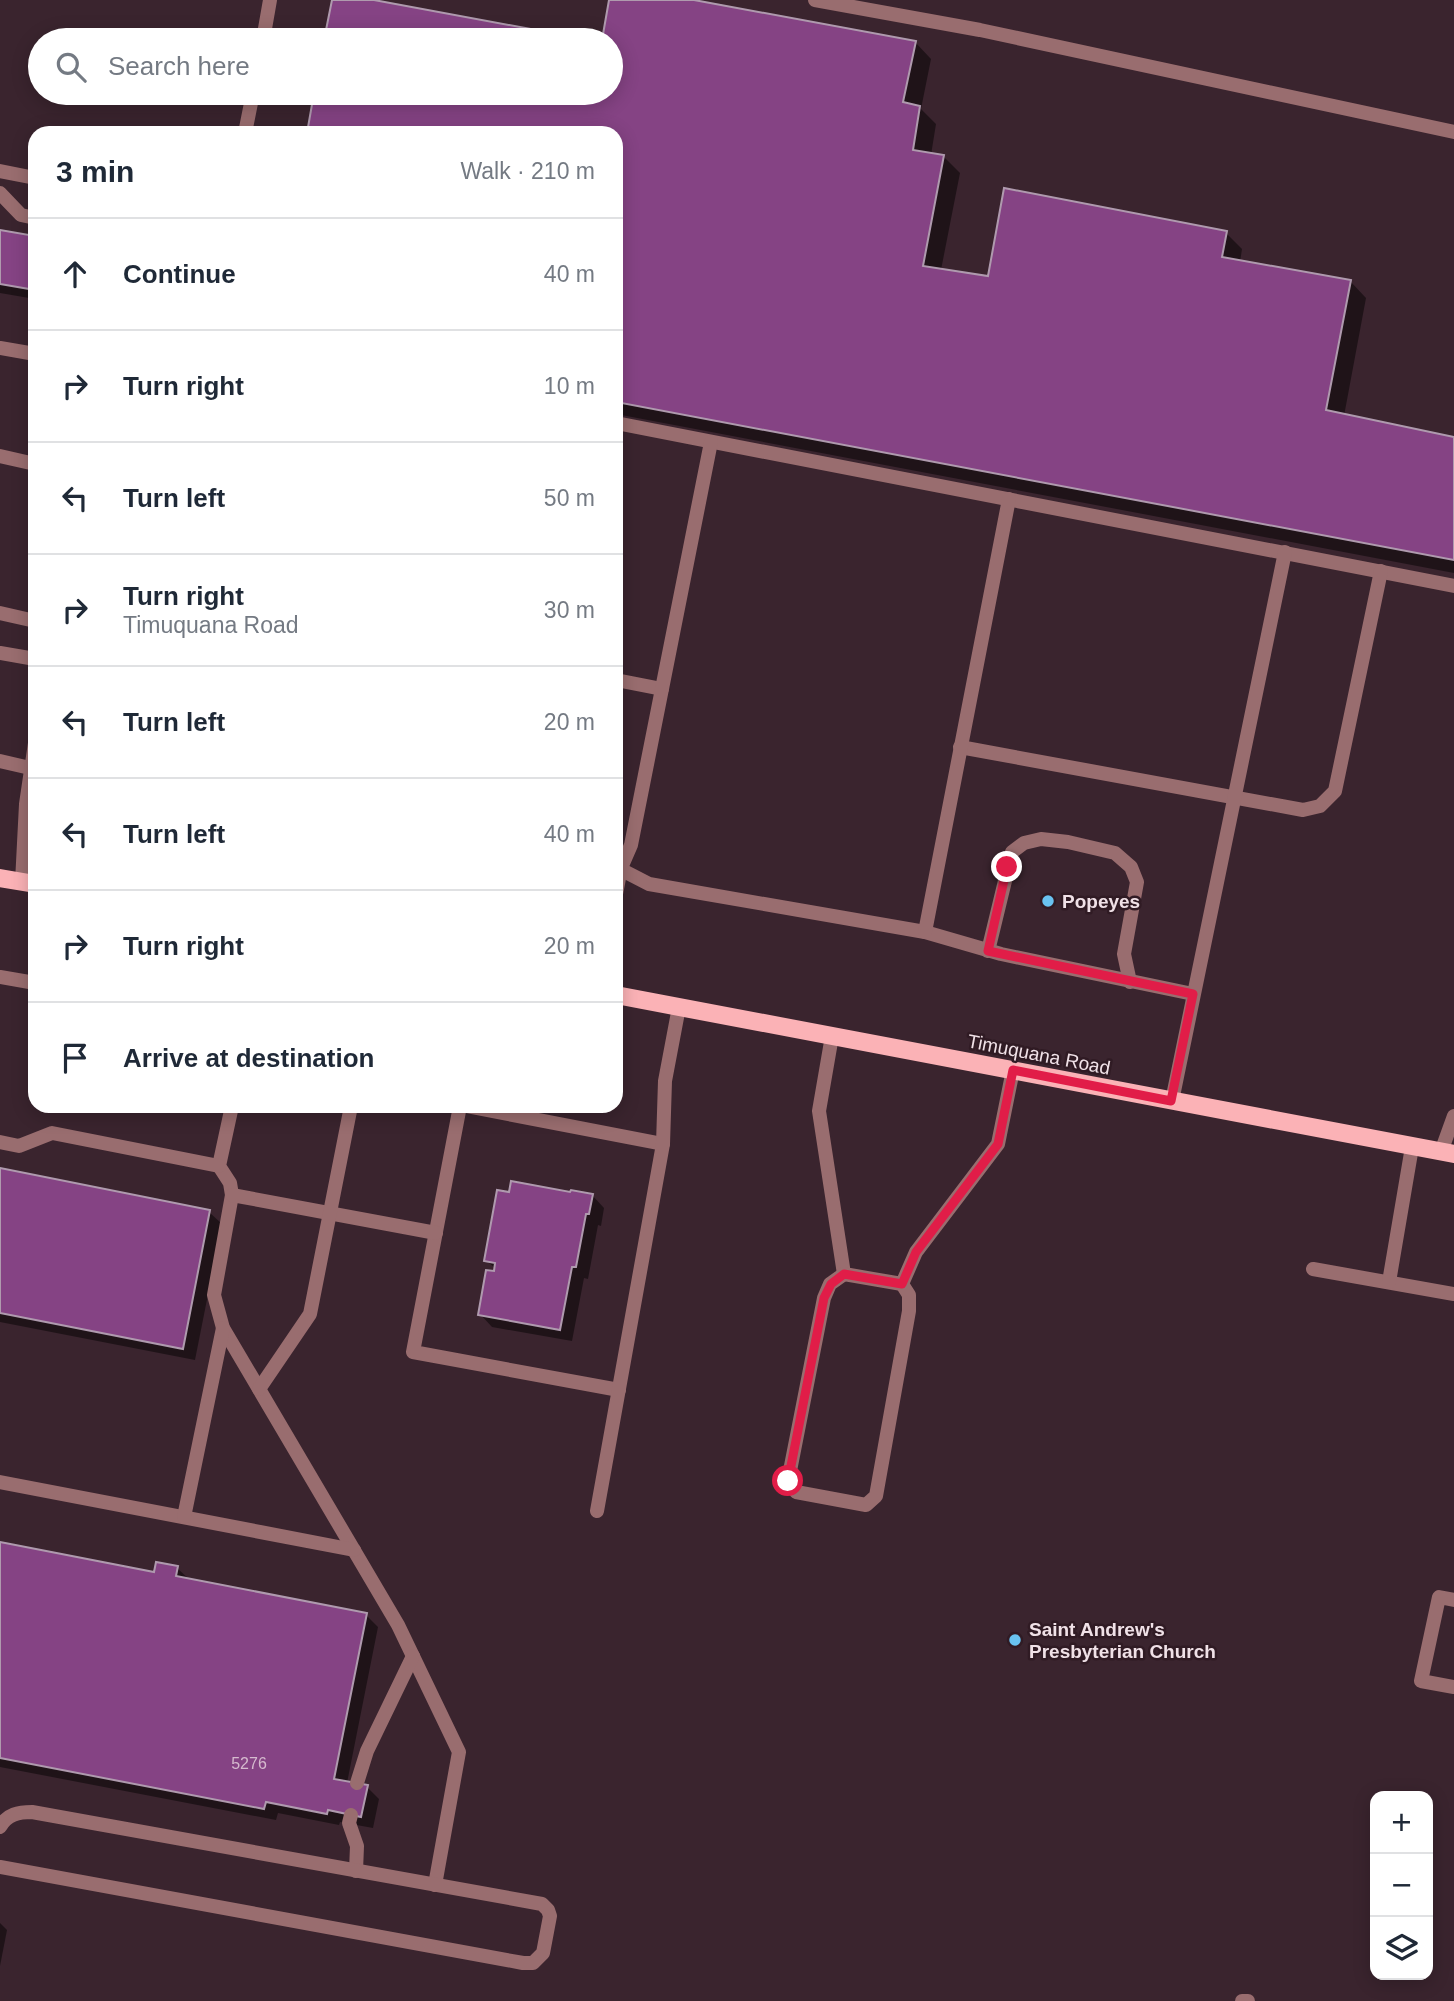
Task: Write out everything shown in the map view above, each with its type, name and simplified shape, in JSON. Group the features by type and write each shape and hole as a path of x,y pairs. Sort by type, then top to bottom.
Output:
{"main road":[{"path":"0,877 28,883"},
{"name":"Timuquana Road","path":"623,996 1448,1153"}],"lane":[{"path":"265,28 270,0"},
{"path":"815,0 980,30 1454,132"},
{"path":"246,126 251,105"},
{"path":"0,171 28,177"},
{"path":"0,193 21,215 28,216"},
{"path":"0,348 28,353"},
{"path":"623,424 1454,586"},
{"path":"623,859 631,845 711,442"},
{"path":"0,456 28,462"},
{"path":"925,932 1009,499"},
{"path":"1171,1101 1285,552"},
{"path":"960,747 1303,810 1320,806 1335,791 1381,571"},
{"path":"0,613 28,619"},
{"path":"0,653 28,658"},
{"path":"623,681 662,689"},
{"path":"0,761 28,768"},
{"path":"988,951 1012,852 1024,843 1041,839 1081,844 1115,853 1131,867 1137,882 1124,954 1130,982"},
{"path":"623,870 649,884 925,932 988,951 1193,994"},
{"path":"0,977 28,982"},
{"path":"597,1511 663,1144 665,1081 680,1007"},
{"path":"832,1036 819,1111 844,1274"},
{"path":"902,1284 916,1252 998,1144 1013,1070"},
{"path":"219,1166 230,1113"},
{"path":"259,1389 310,1314 350,1113"},
{"path":"459,1113 412,1352 619,1390"},
{"path":"502,1113 663,1144"},
{"path":"1448,1153 1454,1116"},
{"path":"0,1142 19,1146 52,1133 219,1166 230,1182 232,1195 214,1295 223,1328 354,1550 413,1656 459,1752 435,1885"},
{"path":"1389,1282 1412,1147"},
{"path":"232,1195 436,1233"},
{"path":"1314,1269 1454,1294"},
{"path":"844,1274 902,1284 909,1295 909,1311 876,1496 866,1505 796,1492 788,1481 824,1298 831,1284 844,1274"},
{"path":"184,1517 223,1328"},
{"path":"0,1482 354,1550"},
{"path":"1454,1600 1439,1597 1421,1681 1454,1687"},
{"path":"357,1783 368,1751 413,1656"},
{"path":"0,1827 19,1812 32,1812 542,1904 550,1916 544,1953 533,1963 0,1867"},
{"path":"351,1815 349,1823 357,1846 356,1871"},
{"path":"1242,2001 1248,2001"}],"building":[{"path":"332,0 374,0 525,28 326,28"},
{"path":"609,0 694,0 916,41 903,102 920,106 913,150 944,155 923,266 988,276 1004,188 1227,231 1222,257 1351,280 1326,410 1454,437 1454,560 623,403 623,126 308,126 312,105 623,105 623,28 604,28"},
{"path":"0,230 28,235 28,289 0,284"},
{"path":"0,1168 210,1210 183,1349 0,1313"},
{"path":"511,1181 593,1194 589,1214 586,1214 576,1267 572,1267 560,1330 478,1315 486,1270 494,1271 495,1263 484,1261 497,1190 509,1192"},
{"path":"0,1542 154,1572 156,1562 178,1566 176,1576 367,1613 334,1779 368,1785 361,1817 328,1810 327,1814 266,1802 264,1809 0,1758"}],"place":[{"name":"Popeyes","path":"1048,901"},
{"name":"Saint Andrew's Presbyterian Church","path":"1015,1640"}],"route":[{"path":"788,1481 824,1298 831,1284 844,1274 902,1284 916,1252 998,1144 1013,1070 1171,1101 1193,994 988,951 1007,867"}]}
